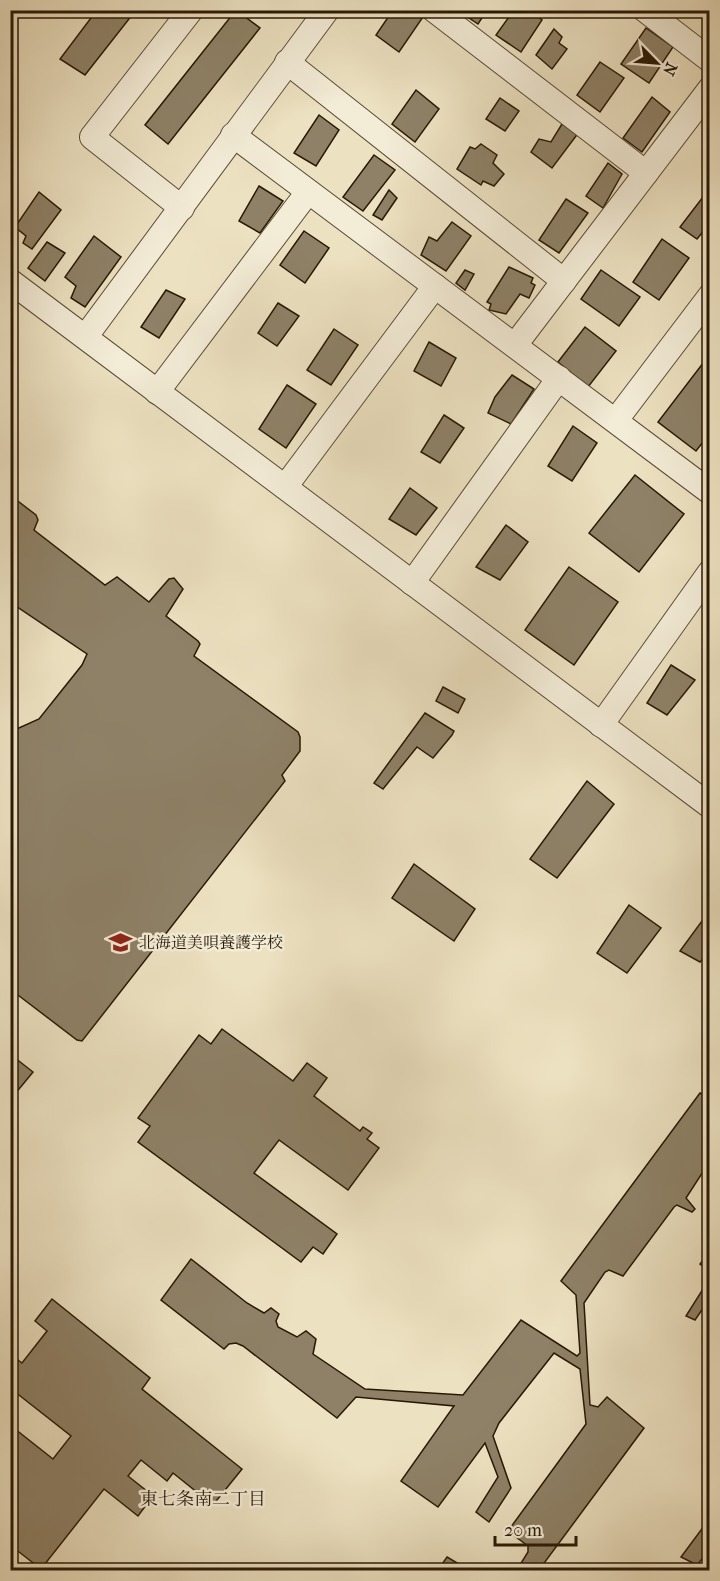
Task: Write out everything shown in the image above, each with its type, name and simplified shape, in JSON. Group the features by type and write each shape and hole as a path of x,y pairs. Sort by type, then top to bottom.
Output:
{"street":[{"path":"182,208 92,137 191,10"},
{"path":"86,336 327,10"},
{"path":"434,10 646,173"},
{"path":"645,10 710,60"},
{"path":"287,63 564,281"},
{"path":"515,345 710,89"},
{"path":"233,135 710,492"},
{"path":"157,392 308,192"},
{"path":"10,280 710,806"},
{"path":"285,487 435,286"},
{"path":"616,420 710,296"},
{"path":"412,583 559,378"},
{"path":"601,725 710,572"}],"building":[{"path":"97,10 136,10 85,75 60,59"},
{"path":"236,10 260,28 168,144 145,125"},
{"path":"393,10 414,10 423,17 399,52 376,35"},
{"path":"457,10 487,10 478,24"},
{"path":"514,10 529,10 542,20 521,52 496,35"},
{"path":"646,28 673,47 649,83 621,64"},
{"path":"554,29 562,37 559,43 567,49 552,69 536,55"},
{"path":"600,62 624,78 600,112 577,95"},
{"path":"416,90 439,109 415,142 392,124"},
{"path":"652,97 670,112 642,152 623,138"},
{"path":"500,98 519,111 505,131 486,119"},
{"path":"319,115 339,130 316,166 294,153"},
{"path":"562,124 579,132 552,168 531,152 539,139 551,142"},
{"path":"481,144 497,155 493,163 504,174 494,186 483,181 481,185 457,169 470,147 475,149"},
{"path":"374,155 395,170 363,211 343,197"},
{"path":"608,163 622,174 603,208 586,196"},
{"path":"259,186 283,201 260,233 239,221"},
{"path":"389,190 397,198 382,220 373,215"},
{"path":"39,192 61,210 32,249 23,243 26,236 15,227"},
{"path":"703,197 710,201 710,223 697,239 680,227"},
{"path":"566,199 588,213 559,253 539,240"},
{"path":"452,222 471,236 446,271 421,255 429,237 437,241"},
{"path":"304,231 329,248 305,283 280,265"},
{"path":"94,236 121,257 85,307 71,298 76,286 65,277"},
{"path":"662,239 689,258 659,300 633,282"},
{"path":"47,242 65,253 45,281 28,268"},
{"path":"509,267 533,278 531,283 535,285 529,298 520,294 506,314 489,310 491,304 487,302"},
{"path":"465,270 474,274 465,290 456,283"},
{"path":"601,270 640,297 619,326 581,299"},
{"path":"166,290 185,299 159,338 141,327"},
{"path":"278,303 299,316 277,346 258,333"},
{"path":"585,327 616,351 588,387 558,362"},
{"path":"334,329 358,345 331,385 307,370"},
{"path":"429,342 456,358 441,386 414,371"},
{"path":"710,354 710,433 696,451 658,422"},
{"path":"512,375 534,389 511,424 488,413 495,397"},
{"path":"287,385 316,404 286,448 259,429"},
{"path":"444,415 464,428 440,463 421,452"},
{"path":"573,426 597,443 572,481 548,466"},
{"path":"635,475 684,514 639,572 589,533"},
{"path":"410,488 437,508 416,535 389,519"},
{"path":"10,495 36,515 38,520 34,530 105,585 117,577 149,602 169,579 174,578 183,589 166,616 198,641 200,644 194,656 298,732 300,737 300,751 282,775 285,781 82,1041 77,1040 10,989 10,732 39,719 82,665 87,654 10,602"},
{"path":"506,525 528,542 500,580 476,567"},
{"path":"569,567 618,602 574,665 525,630"},
{"path":"671,665 695,680 667,715 647,703"},
{"path":"443,687 465,699 458,713 436,701"},
{"path":"425,713 454,731 452,735 433,758 417,747 383,789 374,783"},
{"path":"587,781 614,804 557,878 530,859"},
{"path":"414,864 475,909 454,941 392,898"},
{"path":"629,905 661,928 627,973 597,953"},
{"path":"710,910 710,951 700,962 680,951"},
{"path":"222,1029 293,1081 307,1063 327,1078 314,1096 360,1131 363,1127 372,1133 367,1139 379,1148 348,1190 279,1140 254,1173 337,1234 323,1254 313,1247 301,1262 138,1142 150,1126 138,1118 199,1035 211,1044"},
{"path":"10,1054 33,1072 10,1100"},
{"path":"700,1093 710,1098 710,1161 686,1198 695,1209 692,1212 677,1205 674,1207 623,1276 609,1270 605,1272 584,1303 590,1405 598,1407 607,1397 644,1428 539,1570 518,1568 528,1552 528,1546 508,1531 586,1424 580,1369 554,1353 499,1423 493,1436 511,1488 489,1522 476,1512 498,1477 485,1443 438,1507 401,1481 454,1406 356,1397 337,1418 243,1346 236,1343 229,1344 224,1349 161,1300 191,1259 247,1303 264,1313 271,1308 279,1314 276,1321 278,1327 297,1337 306,1331 316,1339 313,1354 365,1389 463,1395 521,1320 577,1356 580,1353 576,1295 561,1281"},
{"path":"710,1251 710,1271 700,1264"},
{"path":"703,1289 710,1293 710,1298 695,1320 686,1316"},
{"path":"52,1299 150,1378 142,1389 242,1469 213,1505 173,1473 167,1481 141,1460 128,1476 153,1496 138,1516 104,1489 41,1569 10,1545 10,1425 53,1459 71,1436 10,1388 10,1354 22,1363 47,1331 35,1321"},
{"path":"710,1518 710,1549 697,1565 681,1557"},
{"path":"447,1557 469,1570 438,1570"}],"place":[{"name":"北海道美唄養護学校","path":"121,942"}],"district":[{"name":"東七条南二丁目","path":"203,1499"}]}
